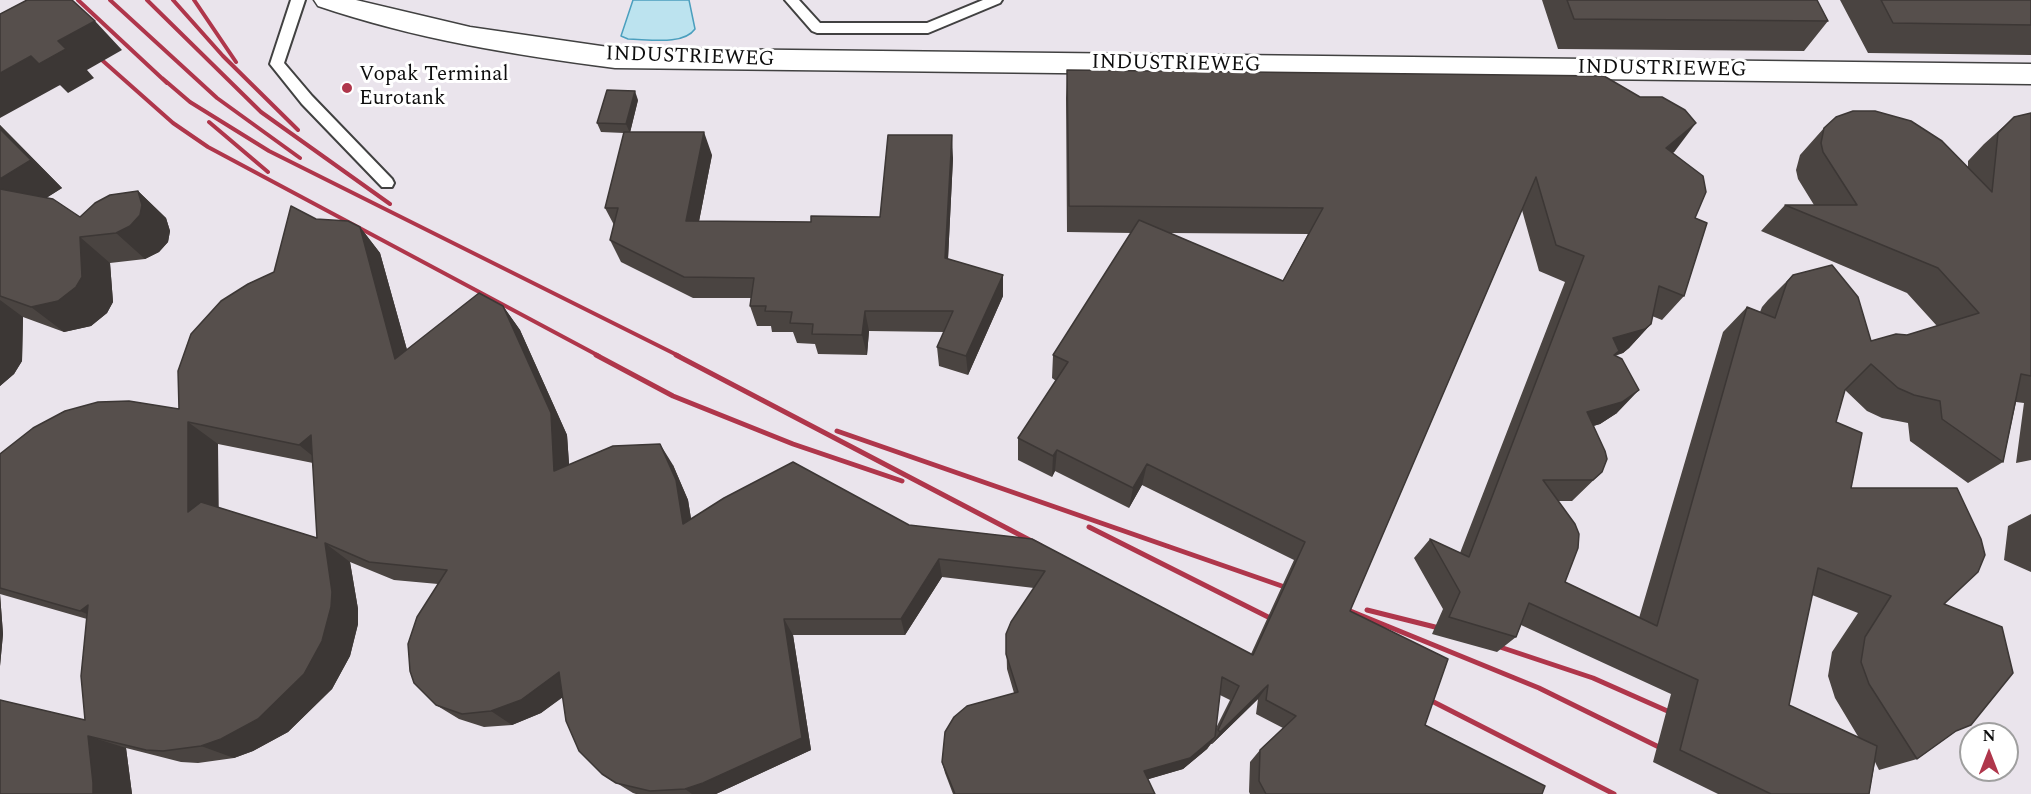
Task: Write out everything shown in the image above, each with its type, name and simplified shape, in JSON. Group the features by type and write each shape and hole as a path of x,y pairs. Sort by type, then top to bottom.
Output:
{"street":[{"name":"INDUSTRIEWEG","path":"327,0 422,26 518,46 615,58 2031,74"}],"lane":[{"path":"298,0 277,64 307,100 387,183"},
{"path":"792,0 817,28 928,28 996,0"}],"shaded area":[{"path":"0,0 2031,0 2031,794 0,794"}],"water":[{"path":"633,0 689,0 695,29 682,38 674,40 628,39 621,36"}],"building":[{"path":"27,0 72,0 95,21 58,41 66,49 39,64 31,56 0,73 0,14"},
{"path":"1567,0 1817,0 1828,21 1574,19"},
{"path":"1881,0 2031,0 2031,25 1893,23"},
{"path":"1067,70 1604,76 1640,97 1662,97 1685,110 1696,123 1666,148 1703,176 1706,192 1695,218 1707,223 1684,296 1659,286 1651,324 1645,329 1613,338 1619,351 1614,355 1622,359 1639,390 1622,402 1587,412 1607,459 1602,472 1593,480 1543,480 1575,524 1579,534 1578,548 1565,582 1657,626 1747,307 1775,318 1787,282 1793,275 1832,265 1858,297 1871,341 1896,334 1907,335 1979,313 1938,268 1785,205 1857,205 1823,152 1821,143 1824,128 1836,117 1853,111 1875,111 1911,121 1942,141 1992,192 1998,133 2014,117 2031,113 2031,376 2021,374 2003,462 1942,419 1940,401 1914,395 1898,388 1871,364 1845,390 1836,422 1862,433 1851,488 1957,488 1981,539 1985,555 1978,572 1944,604 2002,627 2013,673 1973,722 1959,722 1959,730 1917,759 1869,684 1861,662 1865,637 1891,596 1818,568 1789,705 1877,746 1869,794 1771,794 1680,750 1698,680 1529,603 1516,637 1449,617 1460,592 1430,539 1469,557 1584,256 1556,245 1536,177 1350,611 1448,659 1425,725 1545,786 1542,794 1266,794 1259,781 1260,750 1296,716 1266,700 1268,685 1220,732 1218,730 1239,686 1222,677 1215,737 1190,758 1144,771 1155,794 955,794 942,762 945,732 954,717 967,706 1018,692 1006,654 1006,634 1011,622 1045,571 939,559 901,619 784,619 802,738 703,783 685,789 650,791 616,783 602,774 579,751 566,721 559,672 521,700 491,711 462,714 436,705 414,683 410,671 408,644 417,617 447,570 369,562 325,543 332,592 331,607 322,641 304,674 258,719 221,739 201,746 163,751 146,750 88,736 93,794 0,794 0,700 85,720 81,676 88,605 80,611 0,588 0,454 33,428 65,411 98,402 129,401 179,409 178,371 191,334 221,301 248,284 274,272 291,206 316,219 348,221 360,227 395,359 479,293 503,306 551,413 554,471 613,446 660,444 676,480 683,524 724,498 793,462 909,525 1032,539 1253,655 1305,542 1147,464 1133,488 1057,450 1053,456 1018,438 1068,362 1053,355 1139,220 1283,281 1323,208 1069,206","holes":["188,422 299,445 311,435 317,538 201,502 188,512"]},
{"path":"607,90 635,91 626,124 597,123"},
{"path":"0,129 31,160 0,179"},
{"path":"624,132 704,132 686,221 811,222 811,216 880,217 888,135 952,135 945,258 1003,275 966,356 937,347 953,311 865,311 862,335 812,334 813,324 790,323 792,312 765,311 766,306 750,306 754,278 684,277 610,240 618,208 605,208"},
{"path":"0,189 53,199 80,217 95,203 110,195 138,191 142,205 140,215 130,226 116,233 80,237 82,277 76,287 58,301 31,307 0,296"}],"railway":[{"path":"78,0 167,83"},
{"path":"110,0 217,98 300,158"},
{"path":"147,0 261,112 390,204"},
{"path":"173,0 223,56 298,130"},
{"path":"194,0 236,62"},
{"path":"103,61 173,123 208,147 599,356"},
{"path":"162,78 190,102 269,151 679,356"},
{"path":"209,122 268,172"},
{"path":"596,355 673,396 793,444 902,481"},
{"path":"676,355 1041,546"},
{"path":"837,431 1299,592"},
{"path":"1089,527 1282,624"},
{"path":"1338,606 1539,688 1673,754"},
{"path":"1367,610 1451,631"},
{"path":"1488,643 1593,678 1681,717"},
{"path":"1418,694 1614,794"}],"place":[{"name":"Vopak Terminal Eurotank","path":"347,88"}]}
